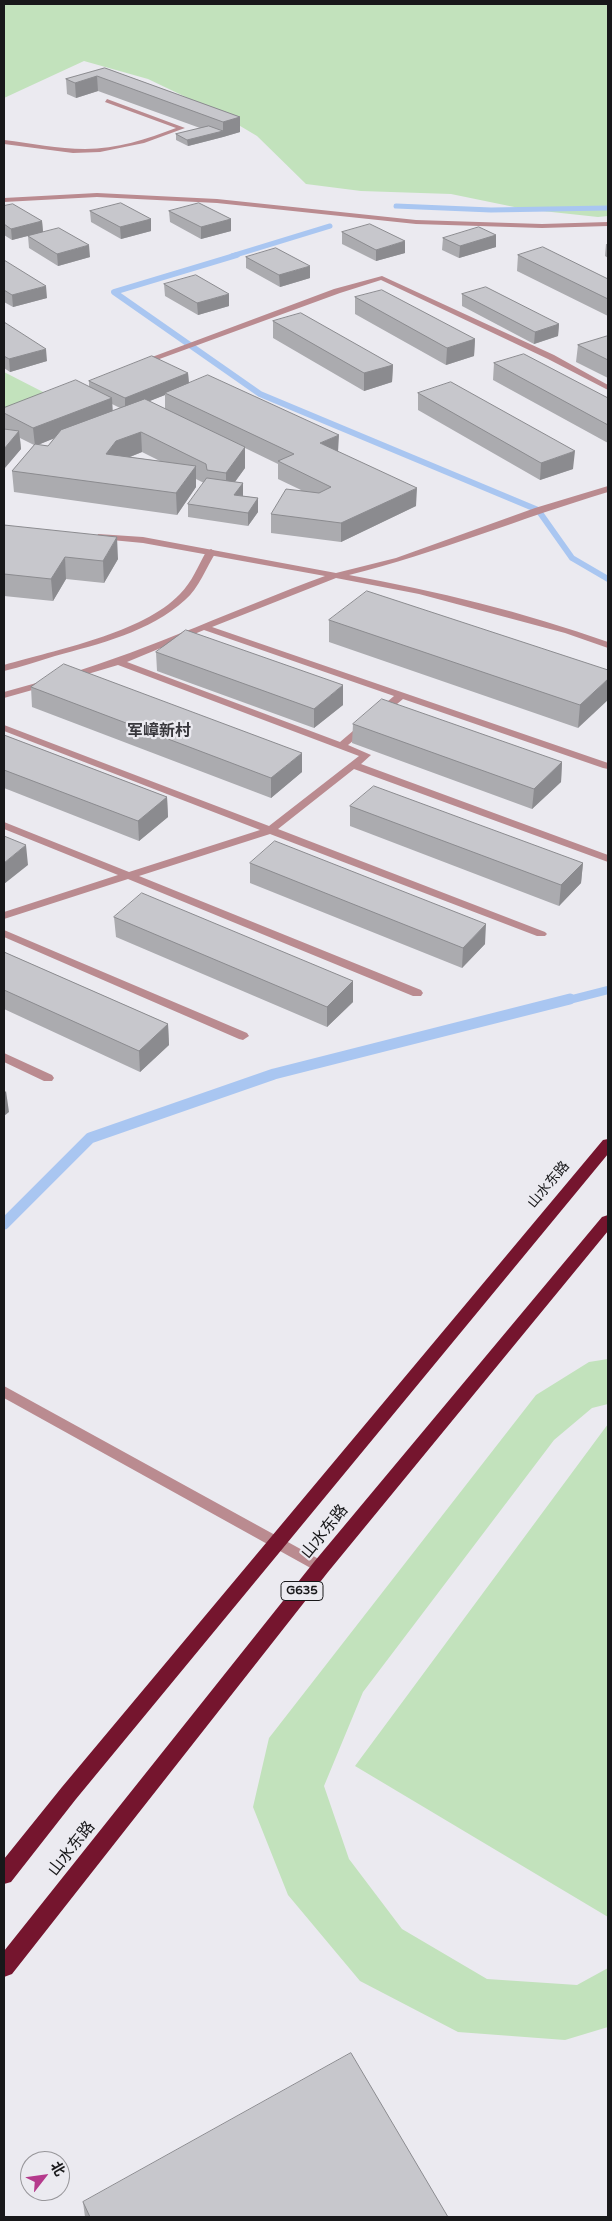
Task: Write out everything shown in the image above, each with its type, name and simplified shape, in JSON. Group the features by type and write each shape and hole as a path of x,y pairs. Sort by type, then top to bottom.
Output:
{"highway":[{"name":"山水东路","path":"4,1875 277,1542 608,1144"},
{"name":"山水东路","path":"4,1967 321,1567 608,1221"}],"street":[{"path":"4,142 74,151 102,149 154,139 182,128 107,101"},
{"path":"4,200 107,196 216,201 416,222 542,226 608,224"},
{"path":"133,366 337,292 382,278 551,357 608,388"},
{"path":"4,695 118,662 334,576 399,560 538,510 608,489"},
{"path":"88,534 143,540 420,591 568,631 608,644"},
{"path":"4,668 110,635 145,622 166,610 183,597 211,552"},
{"path":"204,627 607,766"},
{"path":"4,916 270,830 366,755 118,662"},
{"path":"341,746 401,694"},
{"path":"4,728 541,934"},
{"path":"353,765 608,859"},
{"path":"4,825 417,993"},
{"path":"4,933 242,1036"},
{"path":"4,1057 48,1078"},
{"path":"4,1391 321,1567"}],"green space":[{"path":"4,4 608,4 608,216 598,217 524,209 451,194 361,191 306,184 257,136 215,111 148,79 84,61 4,98"},
{"path":"4,372 45,393 4,409"},
{"path":"608,1359 608,1404 592,1408 554,1440 363,1692 324,1786 349,1859 402,1929 487,1979 577,1985 608,1968 608,2027 565,2040 458,2032 360,1981 288,1895 253,1807 269,1738 536,1395 589,1362"},
{"path":"608,1424 608,1917 355,1766"}],"building":[{"path":"105,68 240,117 223,122 97,76 75,83 66,79"},
{"path":"209,126 223,131 187,140 176,134"},
{"path":"121,203 151,219 120,227 90,211"},
{"path":"199,203 231,219 201,227 169,211"},
{"path":"13,204 42,221 11,229 4,224 4,206"},
{"path":"370,224 405,241 376,250 342,232"},
{"path":"479,227 496,235 460,246 443,238"},
{"path":"59,228 89,245 57,254 28,236"},
{"path":"543,247 608,279 608,299 518,255"},
{"path":"276,248 310,266 279,275 246,257"},
{"path":"4,260 46,286 12,295 4,290"},
{"path":"196,275 229,294 197,303 164,284"},
{"path":"486,287 559,324 535,332 462,294"},
{"path":"382,290 475,339 447,348 355,297"},
{"path":"301,313 393,365 364,373 273,321"},
{"path":"4,322 46,349 9,359 4,356"},
{"path":"608,336 608,360 578,345"},
{"path":"524,354 608,398 608,425 494,363"},
{"path":"152,356 188,373 125,398 89,381"},
{"path":"208,375 339,435 320,443 417,488 341,523 271,514 286,489 319,493 331,487 278,461 294,454 165,393"},
{"path":"76,380 112,398 33,428 4,413 4,408"},
{"path":"451,382 575,451 541,463 418,393"},
{"path":"145,399 245,447 226,473 207,470 206,464 141,432 116,441 106,454 196,466 176,493 12,471 35,444 48,446 61,430"},
{"path":"4,429 19,431 4,449"},
{"path":"207,478 243,483 234,495 258,498 248,513 188,504"},
{"path":"4,525 117,537 103,561 65,557 51,579 4,574"},
{"path":"367,591 608,670 608,679 580,705 329,620"},
{"path":"186,630 343,685 314,709 156,652"},
{"path":"64,664 302,753 271,778 31,687"},
{"path":"382,699 562,762 534,789 353,724"},
{"path":"4,735 167,797 138,821 4,770"},
{"path":"374,786 583,863 561,885 350,806"},
{"path":"4,836 26,845 4,863"},
{"path":"275,841 486,924 463,948 250,863"},
{"path":"142,893 353,981 327,1007 114,917"},
{"path":"4,952 168,1024 139,1051 4,990"},
{"path":"351,2053 448,2217 90,2217 83,2202"}],"waterway":[{"path":"396,206 491,210 608,208"},
{"path":"232,256 330,226"},
{"path":"237,255 114,292 260,394 538,510 572,558 608,579"},
{"path":"565,1001 608,990"},
{"path":"4,1224 90,1138 274,1074 570,999"}],"district":[{"name":"军嶂新村","path":"159,732"}]}
